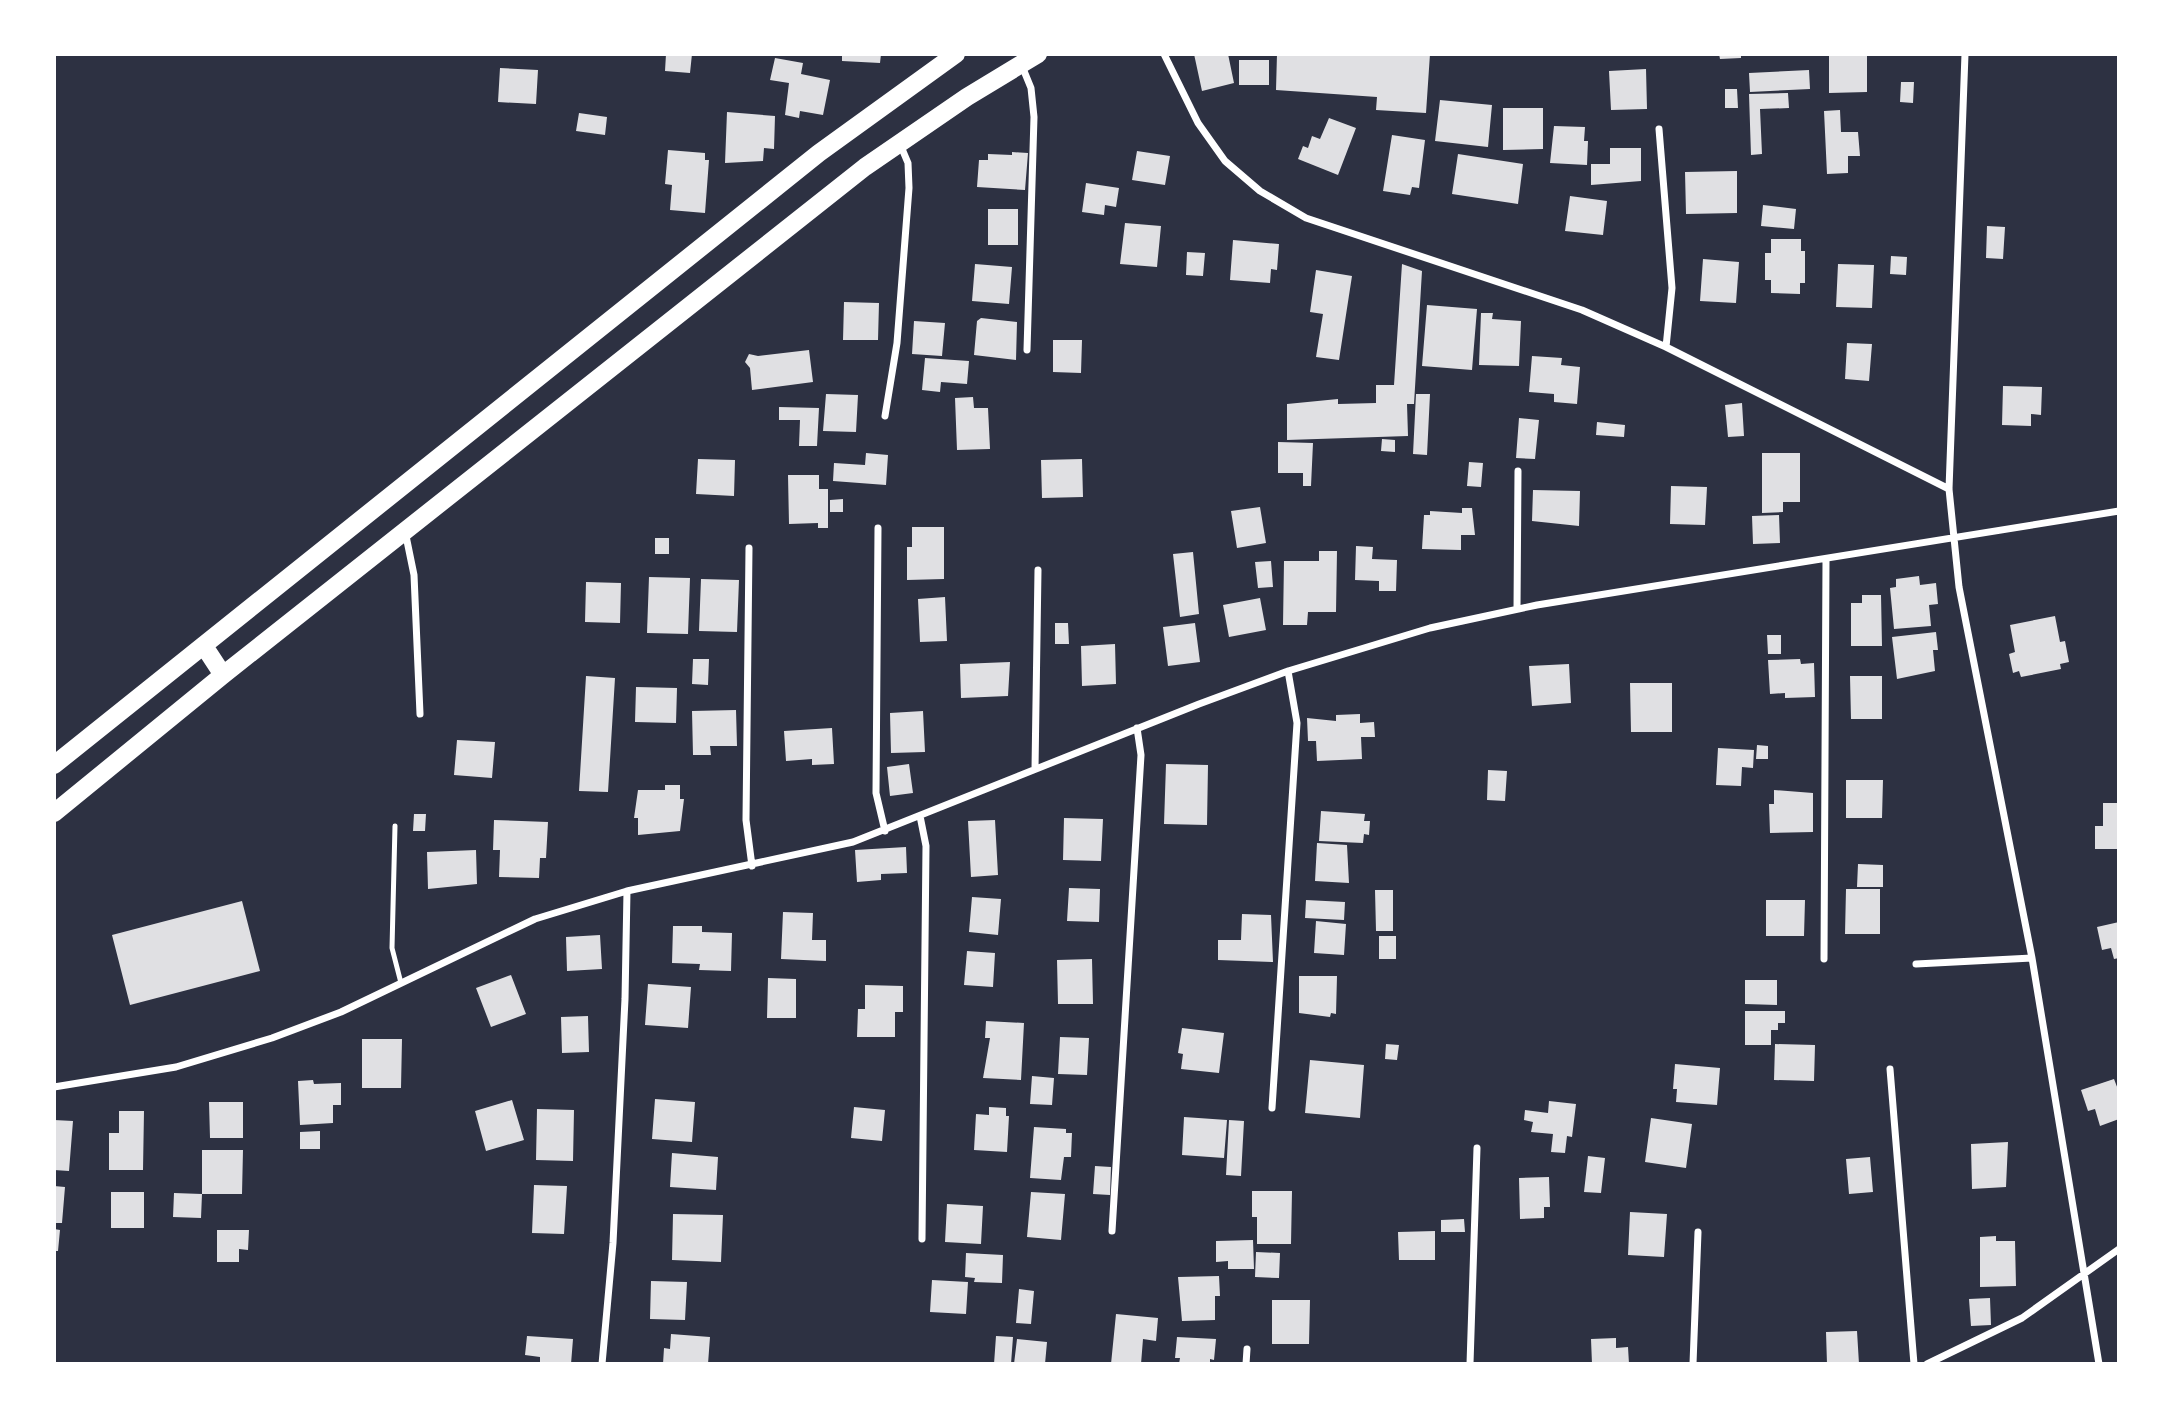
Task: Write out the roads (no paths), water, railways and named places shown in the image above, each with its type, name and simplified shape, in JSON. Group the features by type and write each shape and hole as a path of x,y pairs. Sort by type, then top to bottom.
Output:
{"main road":[{"path":"54,765 819,153 956,54"},
{"path":"54,813 223,675 900,142 1038,54"},
{"path":"204,646 223,675"}],"street":[{"path":"1164,54 1198,123 1225,161 1260,191 1306,218 1581,310 1665,347 1949,489"},
{"path":"1965,54 1949,489 1959,587 1992,766 2032,958 2083,1276 2095,1323 2099,1364"},
{"path":"1021,65 1031,88 1034,117 1027,350"},
{"path":"1659,129 1672,288 1665,347"},
{"path":"885,416 897,343 909,188 908,163 900,142"},
{"path":"1517,609 1518,471"},
{"path":"54,1087 139,1074 221,1055 341,1012 485,940 535,919 627,891 853,842 1136,727 1288,671 1430,628 1517,609 2119,512"},
{"path":"878,528 876,793 885,831"},
{"path":"405,531 414,575 420,714"},
{"path":"749,548 746,820 752,866"},
{"path":"1824,959 1826,560"},
{"path":"1035,769 1038,570"},
{"path":"1272,1108 1297,723 1288,671"},
{"path":"1112,1231 1140,755 1136,727"},
{"path":"920,816 926,846 922,1239"},
{"path":"602,1364 613,1242 625,999 627,891"},
{"path":"1916,964 2032,958"},
{"path":"1890,1069 1914,1364"},
{"path":"1470,1364 1477,1148"},
{"path":"1693,1364 1698,1232"},
{"path":"1927,1364 2022,1318 2119,1249"},
{"path":"1246,1364 1247,1349"}],"lane":[{"path":"395,826 392,948 401,984"}]}
